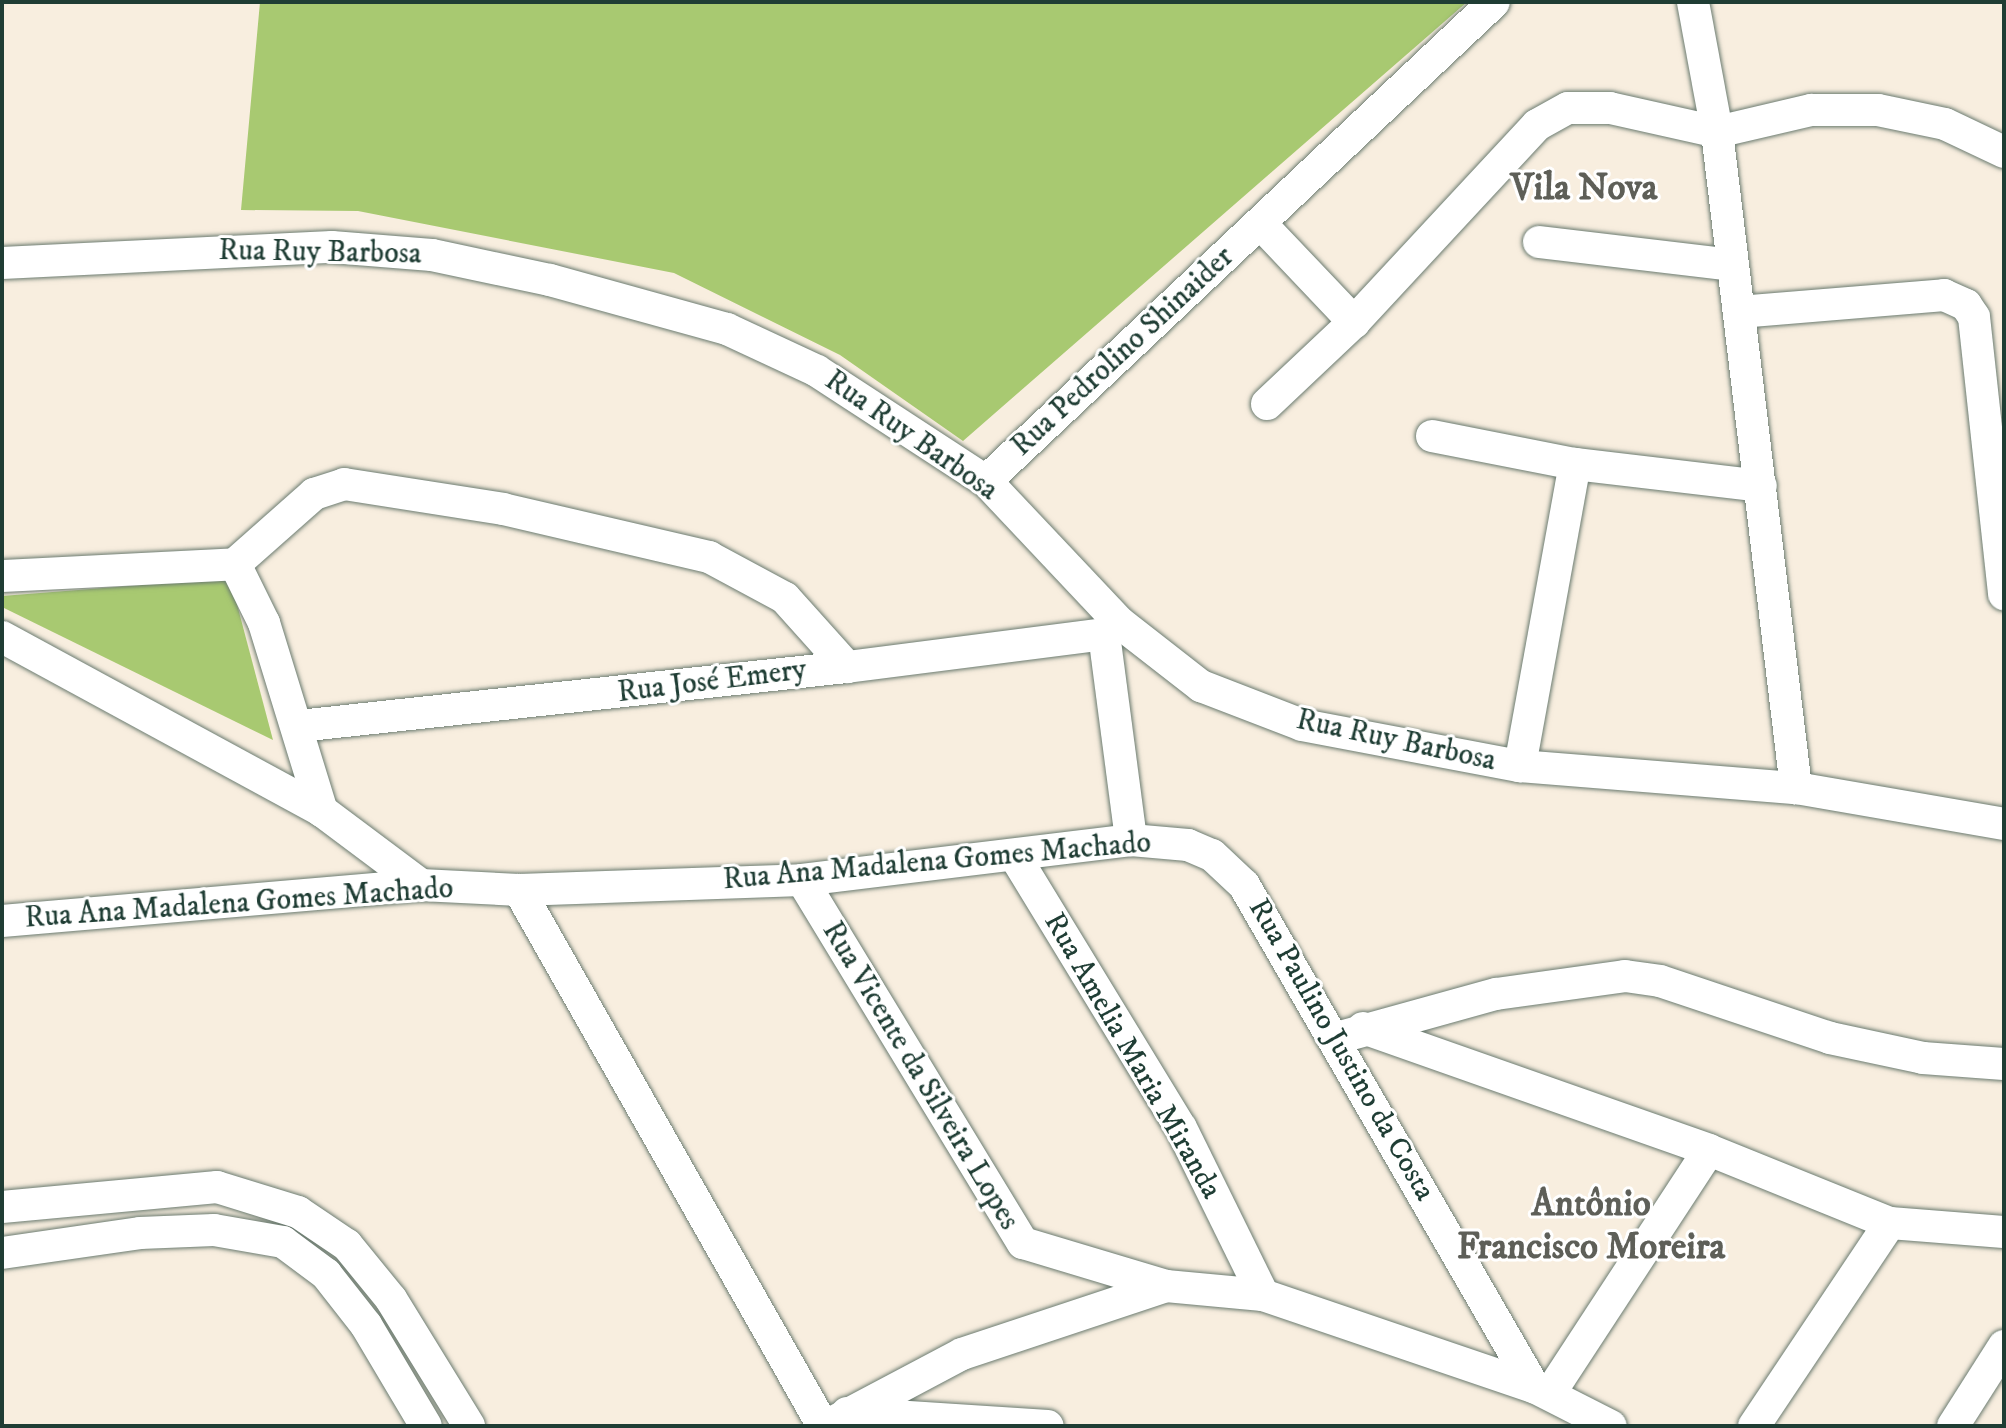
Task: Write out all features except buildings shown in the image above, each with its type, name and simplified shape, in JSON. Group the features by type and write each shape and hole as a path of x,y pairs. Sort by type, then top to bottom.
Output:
{"street":[{"name":"Rua Pedrolino Shinaider","path":"986,481 1494,2"},
{"path":"1693,2 1717,132 1796,788"},
{"path":"1267,404 1354,323 1507,155 1552,115 1588,105 1717,132 1849,107 1945,124 2004,152"},
{"name":"Rua Pedrolino Shinaider","path":"1260,223 1354,323"},
{"path":"1539,242 1733,265"},
{"name":"Rua Ruy Barbosa","path":"2,264 332,247 432,256 550,280 773,348 986,481 1112,628 1201,686 1302,725 1520,766 1796,788 2004,824"},
{"path":"1739,312 1944,295 1966,305 1974,317 2004,594"},
{"path":"1432,436 1575,464 1761,486"},
{"path":"1520,766 1575,464"},
{"path":"2,576 235,564 326,487 344,484 503,509 736,567 785,598 847,667"},
{"path":"235,564 264,623 299,726 322,811"},
{"path":"1112,628 1131,840"},
{"name":"Rua José Emery","path":"299,726 847,667 1112,628"},
{"path":"2,637 322,811 421,885"},
{"name":"Rua Ana Madalena Gomes Machado","path":"2,922 421,885 519,890 802,880 1016,858 1131,840 1188,845"},
{"name":"Rua Paulino Justino da Costa","path":"1188,845 1212,855 1244,885 1350,1033 1542,1390"},
{"name":"Rua Amelia Maria Miranda","path":"1016,858 1181,1128 1263,1295"},
{"name":"Rua Vicente da Silveira Lopes","path":"802,880 1012,1234 1034,1250 1166,1286 1263,1295 1542,1390 1611,1426"},
{"path":"519,890 832,1422"},
{"path":"1350,1033 1496,994 1625,976 1660,981 1830,1038 1923,1058 2004,1065"},
{"path":"1350,1033 1709,1150 1890,1223 2004,1232"},
{"path":"1542,1390 1709,1150"},
{"path":"2,1207 217,1187 298,1212 347,1245 391,1299 469,1426"},
{"path":"1754,1426 1890,1223"},
{"path":"2,1253 140,1233 214,1230 283,1242 334,1284 426,1426"},
{"path":"832,1422 962,1354 1166,1286"},
{"path":"1953,1426 2004,1346"},
{"path":"832,1422 1048,1426"}],"green space":[{"path":"260,2 1467,2 963,441 840,355 674,273 358,211 241,210"},
{"path":"230,578 273,740 2,607 2,596"}],"district":[{"name":"Vila Nova","path":"1584,189"},
{"name":"Antônio Francisco Moreira","path":"1591,1228"}]}
